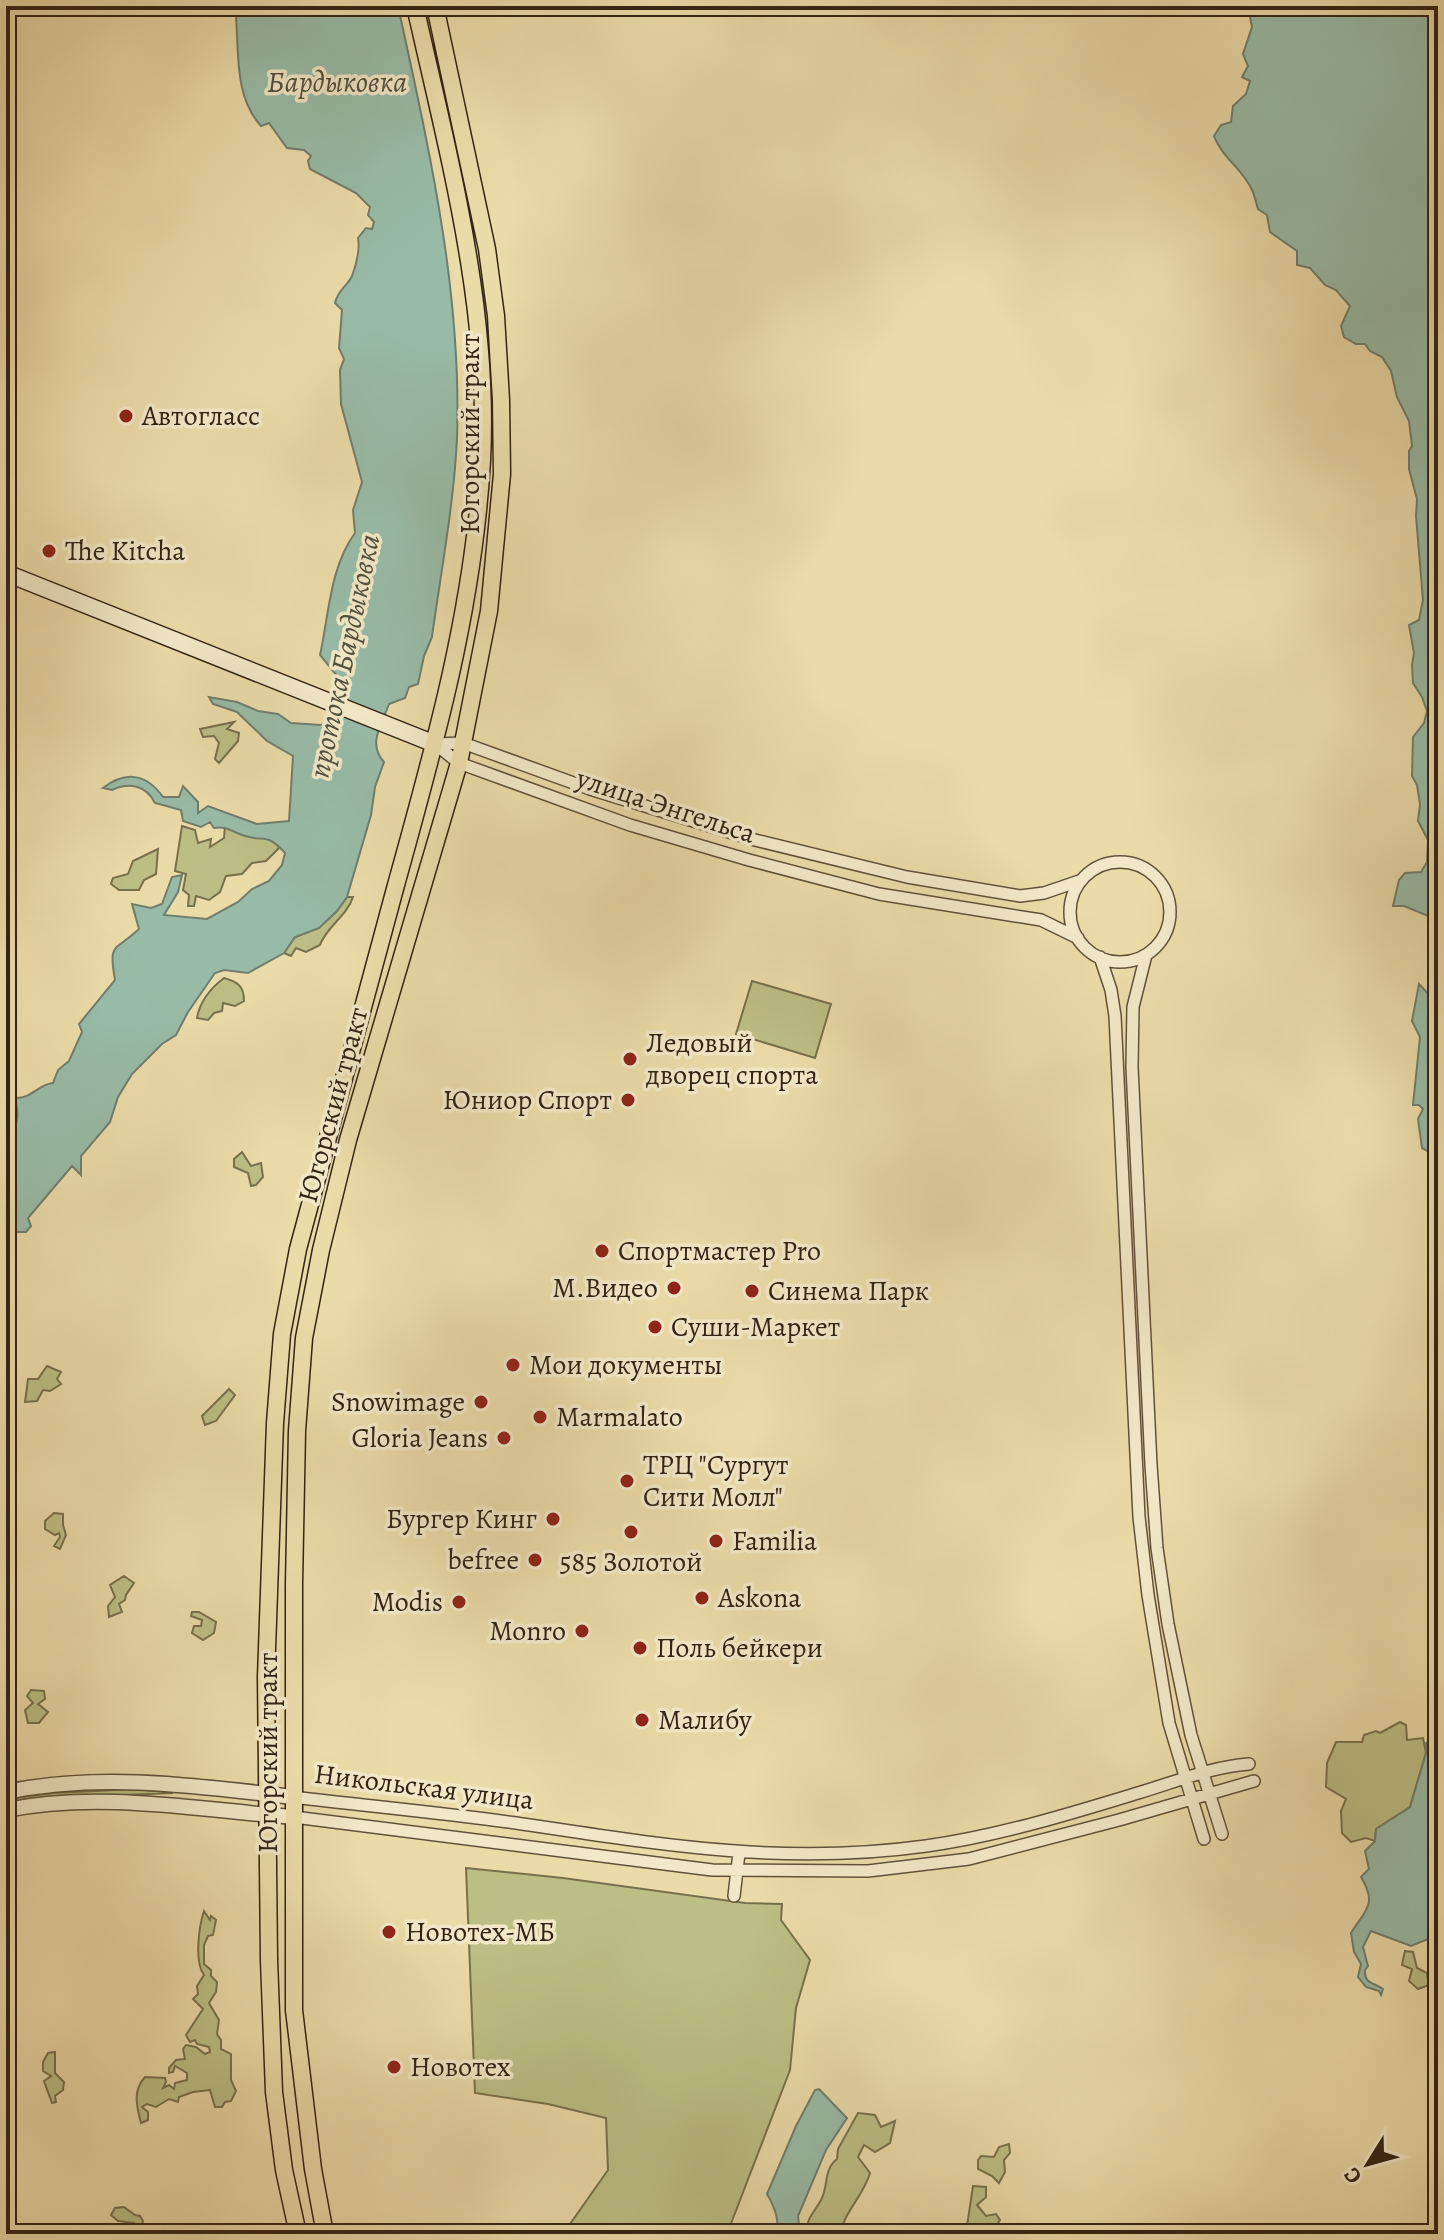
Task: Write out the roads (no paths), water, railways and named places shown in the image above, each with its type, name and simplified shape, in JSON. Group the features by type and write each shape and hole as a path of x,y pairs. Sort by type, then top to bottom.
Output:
{"main road":[{"name":"Югорский тракт","path":"298,2234 284,2170 274,2092 267,1815 270,1503 282,1334 298,1249 457,655 469,584 482,458 475,305 415,6"},
{"name":"Югорский тракт","path":"325,2234 313,2169 294,2010 297,1446 304,1338 321,1250 348,1140 459,763 489,611 502,474 496,316 487,249 435,6"},
{"name":"улица Энгельса","path":"6,573 435,744"}],"street":[{"name":"улица Энгельса","path":"435,744 463,743 651,809 781,848 890,874 1020,896 1050,892 1082,880"},
{"name":"улица Энгельса","path":"435,744 459,763 630,825 889,896 1041,920 1078,938"},
{"path":"1146,955 1121,962 1100,957 1089,951 1078,938 1070,913 1073,896 1082,880 1102,865 1120,862 1145,868 1158,879 1169,902 1170,920 1164,936 1146,955 1133,1007 1132,1067 1151,1465 1157,1548 1168,1624 1191,1735 1222,1834"},
{"path":"889,896 890,874"},
{"path":"1100,957 1111,990 1115,1016 1139,1517 1164,1697 1204,1839"},
{"name":"Никольская улица","path":"6,1792 62,1784 123,1782 428,1811 653,1844 739,1853 818,1856 927,1846 1062,1815 1223,1766 1249,1764"},
{"name":"Никольская улица","path":"6,1810 60,1803 119,1801 294,1817 736,1872 868,1871 969,1859 1254,1781"},
{"path":"734,1896 739,1853"}],"water":[{"name":"Бардыковка","path":"235,6 398,6 441,220 449,274 457,383 455,463 432,637 418,684 409,687 405,698 389,704 380,726 376,741 384,762 347,897 319,928 295,937 284,953 248,973 224,970 215,973 176,1035 162,1044 132,1074 118,1097 110,1122 81,1156 81,1175 72,1166 28,1218 31,1226 26,1232 17,1232 6,1246 5,1163 17,1116 15,1098 53,1083 58,1070 69,1061 82,1032 79,1024 115,980 112,959 115,948 139,929 132,904 151,908 162,904 172,877 182,875 178,892 164,915 207,919 269,881 282,865 285,853 270,840 214,828 210,822 201,827 183,821 181,810 155,803 142,789 125,786 112,790 103,788 119,779 135,777 150,783 163,797 179,797 183,786 198,802 198,813 208,806 257,824 289,821 293,756 267,741 237,712 213,704 209,697 278,714 291,723 321,725 331,721 342,682 320,655 335,576 355,533 353,510 362,482 341,404 340,370 344,359 339,348 342,310 335,303 352,276 358,238 366,228 372,229 374,222 368,215 370,207 356,193 310,169 308,161 311,156 304,150 287,148 269,123 261,126 252,113 241,85"},
{"path":"1252,6 1438,6 1438,920 1404,906 1393,906 1399,880 1405,873 1421,872 1427,862 1428,840 1418,821 1420,804 1412,776 1413,737 1424,723 1427,711 1413,683 1414,653 1409,625 1419,620 1423,600 1417,499 1409,469 1412,446 1409,421 1397,397 1391,371 1382,357 1370,351 1365,344 1356,344 1344,337 1341,326 1350,306 1310,268 1297,265 1297,251 1270,232 1267,215 1258,209 1248,183 1214,136 1221,125 1231,122 1233,106 1246,94 1250,81 1242,77 1248,66 1243,54 1252,27"},
{"path":"1419,984 1438,1000 1438,1174 1433,1154 1422,1148 1418,1119 1423,1109 1413,1105 1420,1037 1412,1021"},
{"path":"1438,1736 1438,1935 1411,1946 1371,1931 1363,1947 1368,1966 1365,1975 1383,1989 1381,1995 1379,1991 1366,1987 1358,1977 1361,1964 1354,1952 1351,1933 1368,1907 1369,1894 1361,1877 1369,1869 1365,1851 1375,1841 1376,1829 1410,1807 1426,1753 1426,1743"},
{"path":"819,2089 847,2118 826,2150 798,2216 796,2234 777,2234 776,2213 767,2194 796,2126 815,2090"}],"place":[{"name":"Автогласс","path":"126,416"},
{"name":"The Kitcha","path":"49,551"},
{"name":"Ледовый дворец спорта","path":"630,1059"},
{"name":"Юниор Спорт","path":"628,1100"},
{"name":"Спортмастер Pro","path":"602,1251"},
{"name":"М.Видео","path":"674,1288"},
{"name":"Синема Парк","path":"752,1291"},
{"name":"Суши-Маркет","path":"655,1327"},
{"name":"Мои документы","path":"513,1365"},
{"name":"Snowimage","path":"481,1402"},
{"name":"Marmalato","path":"540,1417"},
{"name":"Gloria Jeans","path":"504,1438"},
{"name":"ТРЦ \"Сургут Сити Молл\"","path":"627,1481"},
{"name":"Бургер Кинг","path":"553,1519"},
{"name":"585 Золотой","path":"631,1532"},
{"name":"Familia","path":"716,1541"},
{"name":"befree","path":"535,1560"},
{"name":"Askona","path":"702,1598"},
{"name":"Modis","path":"459,1602"},
{"name":"Monro","path":"582,1631"},
{"name":"Поль бейкери","path":"640,1648"},
{"name":"Малибу","path":"642,1720"},
{"name":"Новотех-МБ","path":"389,1932"},
{"name":"Новотех","path":"394,2067"}],"water label":[{"name":"протока Бардыковка","path":"344,656"}]}
